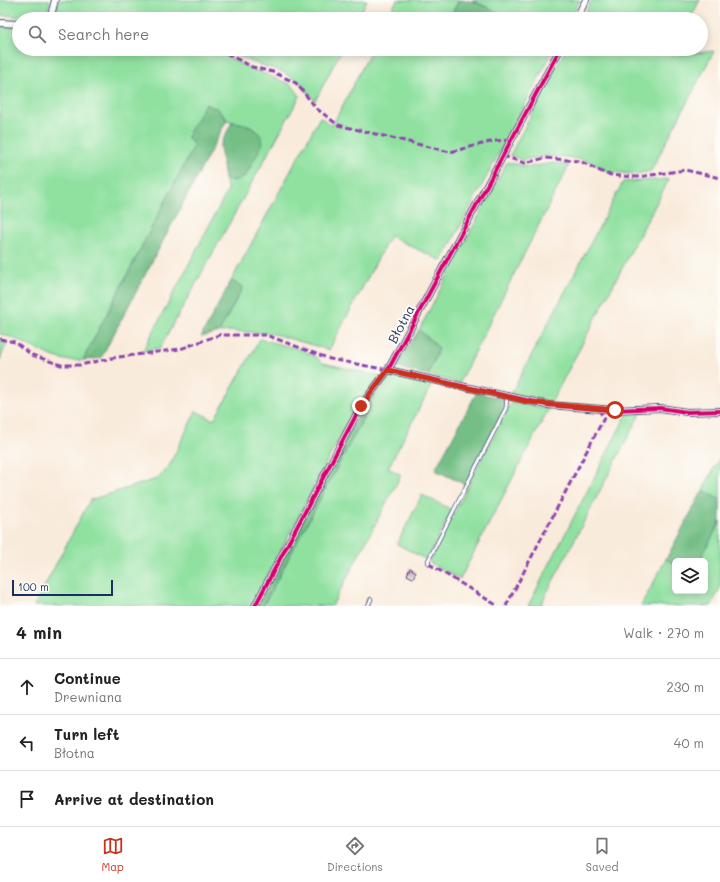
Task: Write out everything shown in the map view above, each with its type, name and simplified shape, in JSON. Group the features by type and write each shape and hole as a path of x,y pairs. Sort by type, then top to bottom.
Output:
{"street":[{"path":"51,12 54,0"},
{"path":"580,12 586,0"},
{"path":"0,23 12,24"},
{"name":"Błotna","path":"255,606 361,406 388,370 556,56"},
{"path":"388,370 548,405 603,410 660,408 687,412 720,411"}],"lane":[{"path":"429,564 428,561 506,408 507,397"},
{"path":"368,606 371,599"}],"green space":[{"path":"0,0 50,0 47,12 12,12 12,16 0,15"},
{"path":"59,0 367,0 361,12 56,12"},
{"path":"397,0 459,0 453,12 391,12"},
{"path":"459,0 466,0 483,5 495,12 453,12"},
{"path":"472,0 580,0 574,12 494,12"},
{"path":"592,0 700,0 694,12 586,12"},
{"path":"0,25 12,26 12,56 227,56 245,66 292,85 300,96 160,348 143,351 228,190 225,179 232,181 258,133 255,129 248,125 227,120 223,113 187,136 194,146 83,360 63,360 16,339 0,334"},
{"path":"714,51 651,171 636,174 609,172 589,161 567,157 545,156 522,160 510,155 562,56 708,56 708,52"},
{"path":"240,56 338,56 315,101 300,83 283,72"},
{"path":"368,56 550,56 442,261 390,236 329,350 274,334 233,331 219,332 243,287 231,281 320,117 332,126"},
{"path":"205,104 218,109 227,120 101,358 83,360 194,146 187,136"},
{"path":"232,122 252,127 259,133 263,143 245,177 232,181 225,179 220,146"},
{"path":"507,162 528,167 553,163 569,165 459,383 428,375 439,348 419,330"},
{"path":"669,179 551,403 511,394 623,182"},
{"path":"231,281 243,287 219,332 201,337"},
{"path":"419,330 439,348 428,375 395,367"},
{"path":"260,339 302,350 313,355 323,363 380,377 349,419 252,606 34,606 90,500 156,479 169,466 196,411 214,420"},
{"path":"0,341 7,342 0,360"},
{"path":"388,372 433,382 388,468 401,475 332,606 263,606"},
{"path":"378,390 263,606 257,606 362,408"},
{"path":"477,392 505,400 505,407 466,485 435,470"},
{"path":"511,403 549,408 460,579 430,563 430,560"},
{"path":"628,412 641,412 540,606 528,606"},
{"path":"720,457 720,500 703,490"},
{"path":"703,490 720,500 720,522 701,558 672,558 672,562 666,559"},
{"path":"422,495 452,510 427,560 397,544"},
{"path":"720,522 720,588 711,606 641,606 666,559 672,562 672,594 708,594 708,558 701,558"}],"building":[{"path":"410,568 416,572 413,578 407,575"}],"marked path":[{"path":"232,56 252,67 273,72 296,83 317,109 338,125 450,152 494,141 512,140"},
{"path":"503,156 525,163 545,158 580,161 606,174 619,176 638,177 685,170 720,178"},
{"path":"0,339 15,342 32,355 61,365 80,365 112,358 180,349 219,335 266,335 330,359 388,370"},
{"path":"506,606 604,418 598,409"},
{"path":"429,564 498,606"}],"cycle path":[{"path":"255,606 361,406 388,370 556,56"},
{"path":"388,370 548,405 615,410 660,408 687,412 720,411"}],"route":[{"path":"361,406 388,370 528,402 615,410"}]}
